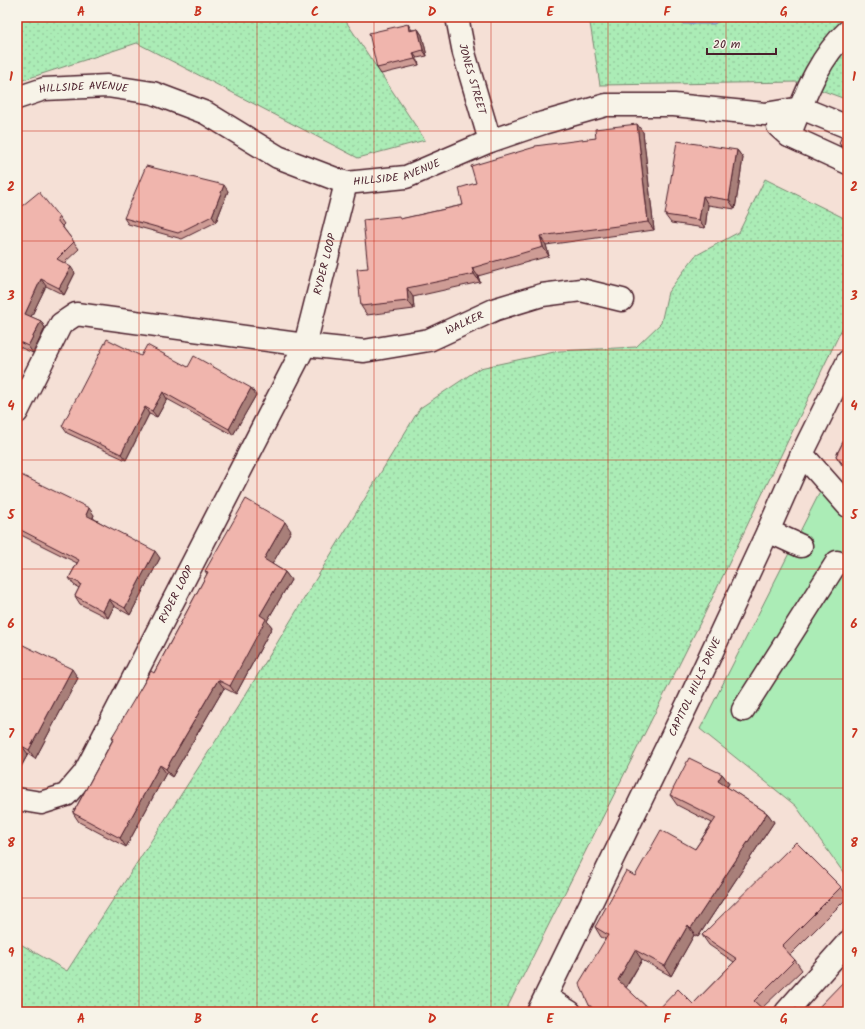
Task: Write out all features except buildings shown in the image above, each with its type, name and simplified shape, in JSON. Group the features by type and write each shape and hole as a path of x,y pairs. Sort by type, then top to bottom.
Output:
{"street":[{"name":"JONES STREET","path":"457,17 464,53 490,142"},
{"path":"789,136 817,70 840,39 848,31"},
{"name":"HILLSIDE AVENUE","path":"17,98 44,89 99,86 154,93 206,113 278,157 346,183 406,178 490,142 542,123 606,106 674,105 765,114 801,108"},
{"path":"801,108 848,127"},
{"path":"765,114 789,136 848,163"},
{"name":"RYDER LOOP","path":"17,799 41,803 66,795 84,774 305,345 346,183"},
{"name":"WALKER","path":"305,345 364,351 429,340 496,309 542,295 581,290 622,300"},
{"path":"17,412 61,324 76,314 305,345"},
{"name":"CAPITOL HILLS DRIVE","path":"542,1004 689,701 802,454 848,361"},
{"path":"802,454 848,506"},
{"path":"768,531 801,546"},
{"path":"743,710 838,562"},
{"path":"786,1012 848,942"},
{"path":"542,1004 570,1012"}],"green space":[{"path":"17,17 343,17 425,140 358,158 137,43 17,82"},
{"path":"589,17 848,17 848,100 799,82 600,85"},
{"path":"765,179 848,220 848,316 705,613 505,1012 17,1012 17,942 67,971 246,694 420,408 480,368 559,351 636,347 661,323 668,292 695,256 739,232"},
{"path":"820,492 848,522 848,879 796,806 700,729"}],"water":[{"path":"675,17 726,17 714,24 683,24"}]}
